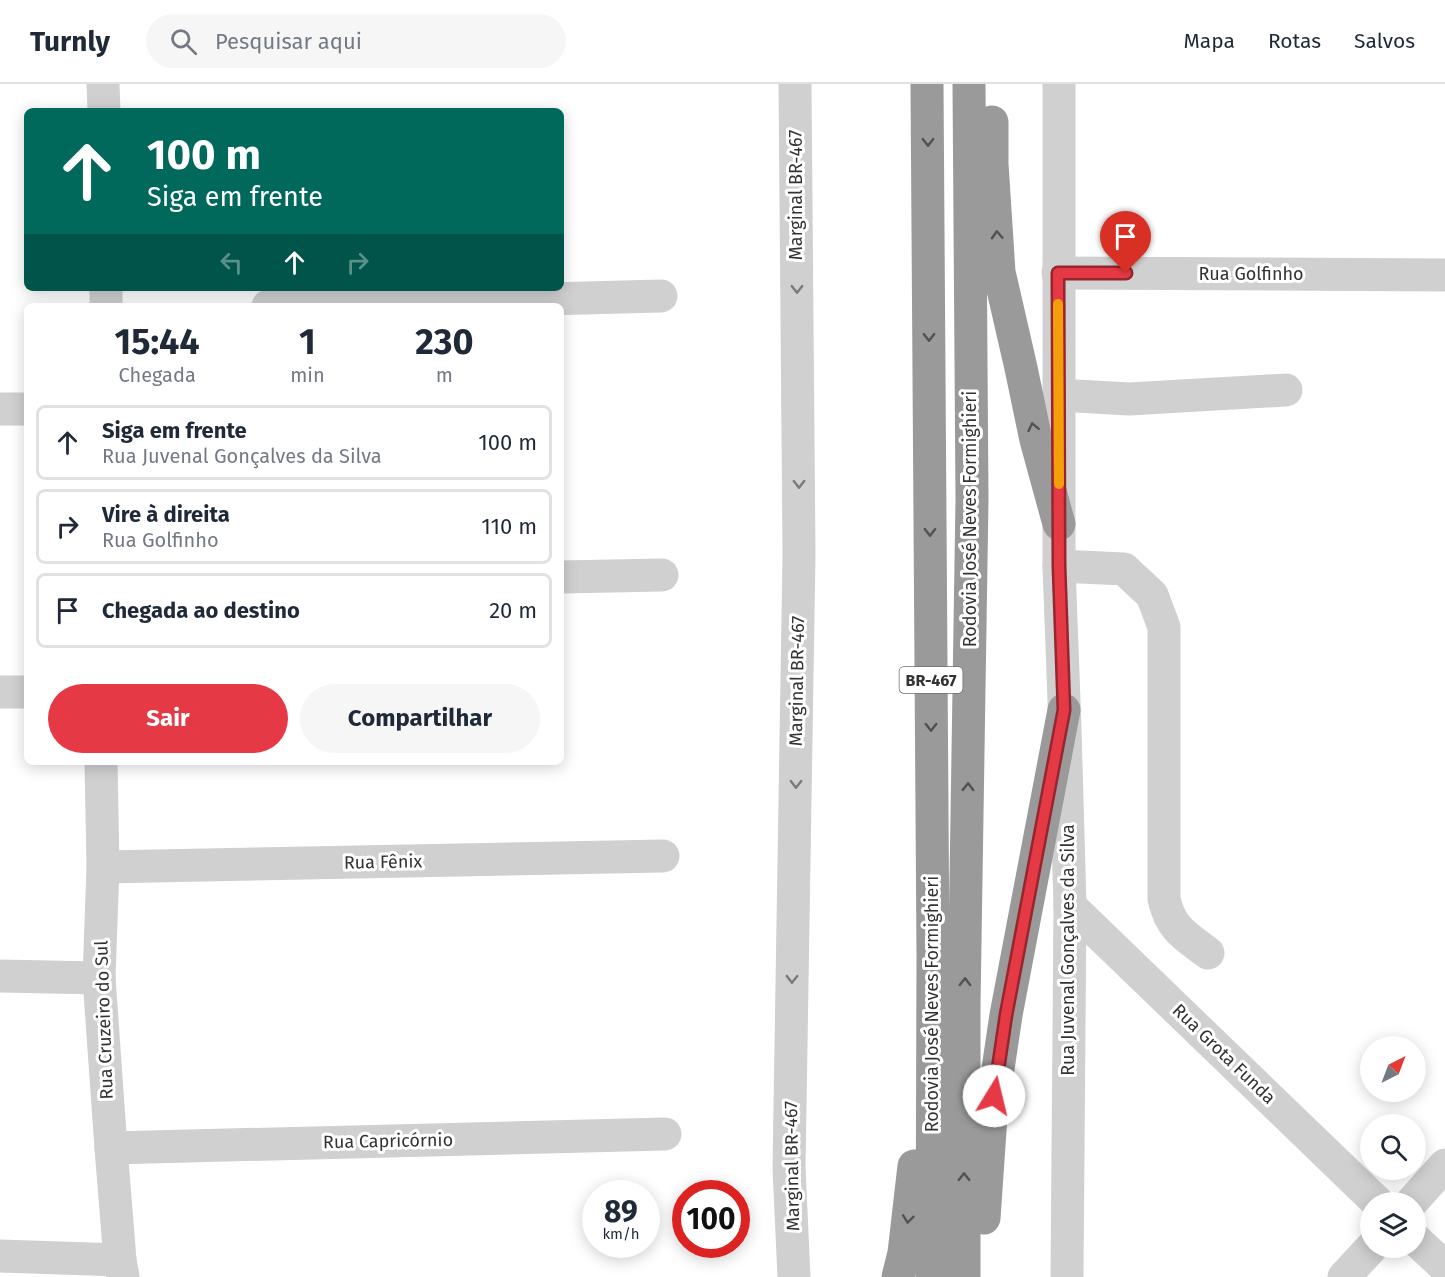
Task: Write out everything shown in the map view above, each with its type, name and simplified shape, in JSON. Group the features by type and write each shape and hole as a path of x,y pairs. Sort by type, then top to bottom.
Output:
{"highway":[{"name":"Rodovia José Neves Formighieri","path":"927,84 932,1277"},
{"name":"Rodovia José Neves Formighieri","path":"964,1277 964,1005 972,499 969,84"},
{"path":"992,84 993,164 999,272 1036,440 1059,524"},
{"path":"979,1277 991,1116 1001,1048 1064,710"},
{"path":"898,1277 904,1253 915,1157 932,910"}],"street":[{"path":"103,84 104,108"},
{"name":"Marginal BR-467","path":"794,1277 789,1168 799,555 795,84"},
{"name":"Rua Juvenal Gonçalves da Silva","path":"1059,84 1059,566 1070,906 1067,1277"},
{"name":"Rua Golfinho","path":"1058,273 1445,275"},
{"path":"386,303 661,296"},
{"path":"1059,395 1129,399 1287,390"},
{"path":"0,409 24,409"},
{"path":"1059,566 1124,569 1152,595 1164,627 1164,899 1168,915 1180,932 1208,953"},
{"path":"564,577 662,575"},
{"path":"0,692 24,692"},
{"name":"Rua Cruzeiro do Sul","path":"101,765 103,867 99,978 122,1268"},
{"name":"Rua Fênix","path":"103,867 663,856"},
{"name":"Rua Grota Funda","path":"1070,906 1367,1192"},
{"path":"0,976 99,978"},
{"name":"Rua Capricórnio","path":"111,1148 664,1134"},
{"path":"1421,1192 1445,1165"},
{"path":"1426,1250 1445,1268"},
{"path":"0,1256 122,1268"},
{"path":"1344,1277 1362,1258"}],"slow traffic":[{"path":"1058,304 1059,484"}],"route":[{"path":"994,1096 1006,1015 1064,710 1059,566 1058,273 1126,273"}]}
